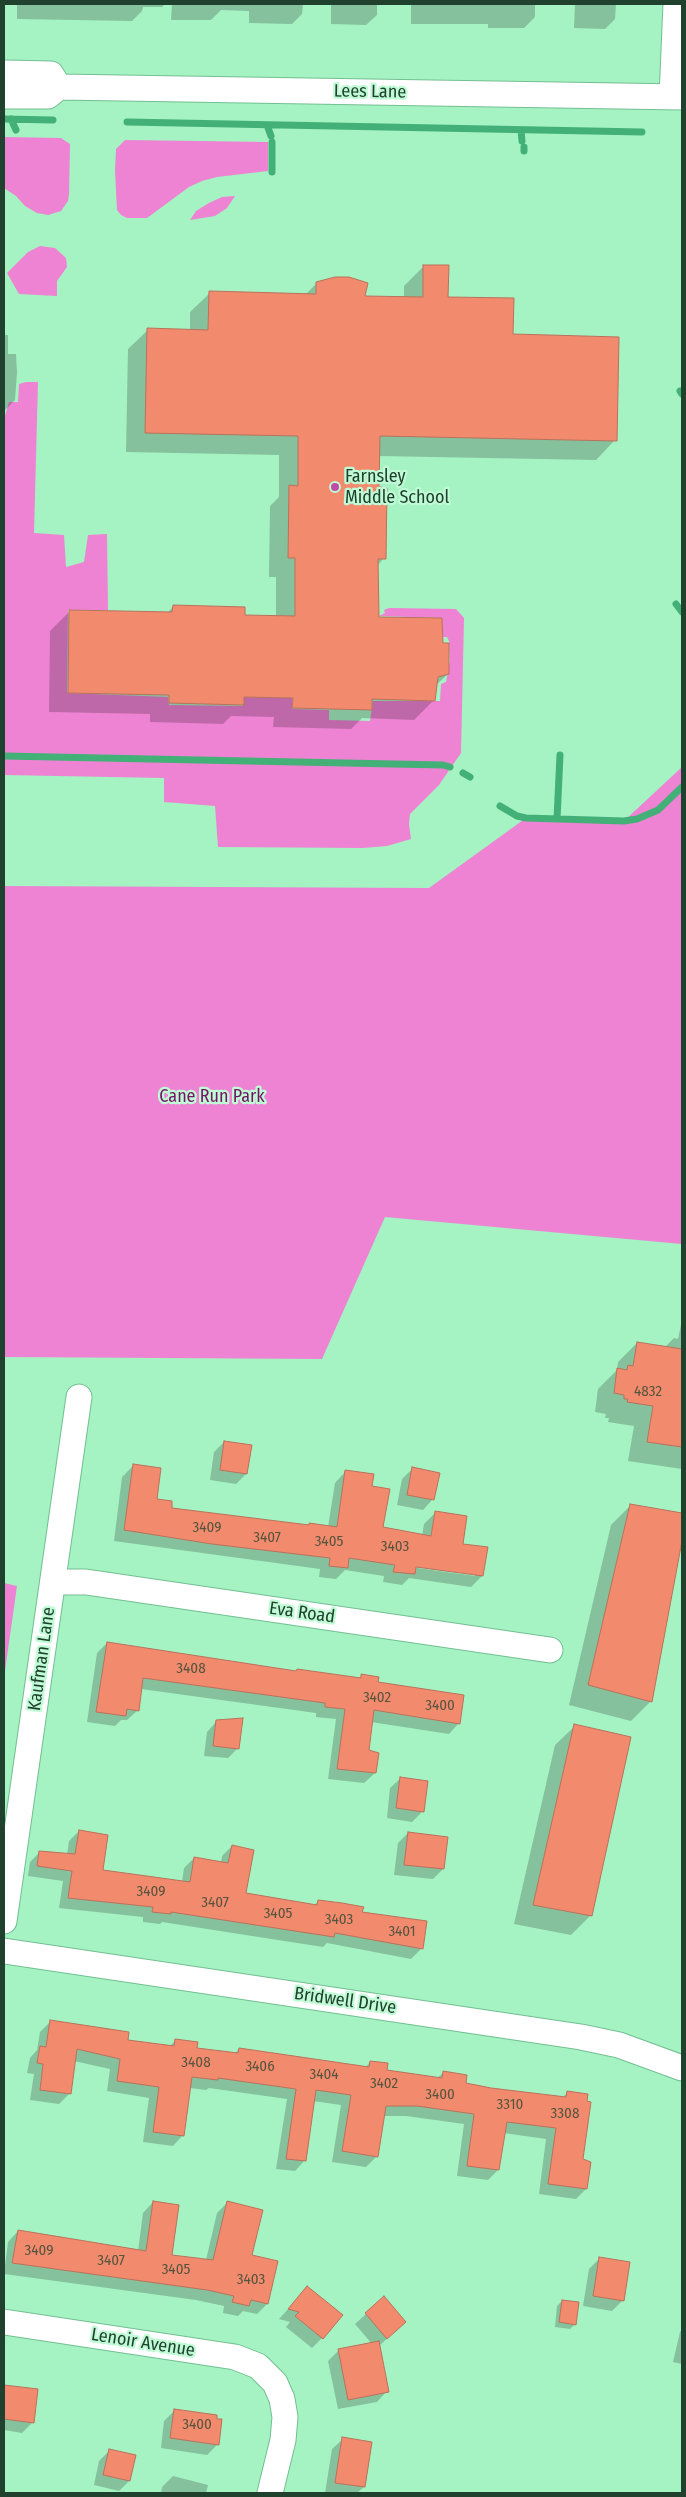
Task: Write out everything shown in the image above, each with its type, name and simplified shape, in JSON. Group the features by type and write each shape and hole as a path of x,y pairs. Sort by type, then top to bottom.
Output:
{"street":[{"path":"676,4 677,97"},
{"path":"4,73 51,74 59,87"},
{"name":"Lees Lane","path":"4,96 48,96 59,87 677,97"},
{"name":"Kaufman Lane","path":"4,1921 79,1397"},
{"name":"Eva Road","path":"53,1582 86,1582 550,1650"},
{"name":"Bridwell Drive","path":"4,1951 582,2037 619,2045 682,2068"},
{"name":"Lenoir Avenue","path":"4,2322 235,2357 258,2366 274,2383 282,2399 285,2417 283,2440 270,2493"}],"green space":[{"path":"4,137 61,138 70,144 69,194 68,201 61,211 48,215 37,213 25,206 16,196 4,188"},
{"path":"125,140 268,142 268,171 217,177 202,181 189,187 147,218 127,218 117,210 115,171 116,149"},
{"path":"235,196 227,208 215,216 190,220 196,211 209,203 222,197"},
{"path":"40,246 55,248 66,258 67,267 57,281 57,296 19,294 7,273 28,252"},
{"path":"38,382 34,533 64,535 66,567 84,562 88,535 107,534 108,610 68,610 67,693 168,697 169,705 243,706 244,697 292,698 292,709 329,710 329,720 370,721 373,701 440,701 441,684 446,682 450,661 449,641 447,637 443,637 442,618 379,616 385,613 384,610 389,608 456,609 464,618 461,753 439,785 410,814 411,839 387,846 363,848 218,847 215,806 164,802 164,778 4,775 4,419 9,402 18,402 19,384"},
{"name":"Cane Run Park","path":"682,767 682,1244 385,1217 322,1359 4,1357 4,886 429,888 526,818 624,821"},
{"path":"4,1583 17,1586 4,1678"}],"building":[{"name":"Farnsley Middle School","path":"423,265 449,265 448,297 514,298 513,334 619,337 617,441 380,436 379,487 387,488 386,559 378,559 379,617 442,618 443,643 449,643 449,674 438,677 435,701 372,699 372,710 292,708 293,698 244,697 244,705 169,703 169,695 68,693 69,610 172,612 173,605 245,607 245,615 295,616 295,558 288,558 289,485 298,486 298,436 145,433 147,328 208,330 209,291 316,294 316,282 335,277 349,277 368,283 365,296 423,297"},
{"path":"637,1342 682,1349 682,1447 647,1442 653,1406 627,1402 628,1399 624,1399 624,1395 614,1393 617,1368 627,1370 628,1365 633,1366"},
{"path":"224,1441 252,1445 247,1474 220,1470"},
{"path":"133,1464 161,1468 157,1499 172,1501 172,1508 337,1527 345,1470 374,1474 372,1486 390,1489 383,1527 431,1536 435,1511 467,1516 463,1544 488,1547 483,1576 416,1567 415,1574 393,1572 395,1565 349,1558 348,1568 329,1566 330,1558 212,1544 124,1530"},
{"path":"412,1467 440,1473 434,1500 407,1495"},
{"path":"630,1504 682,1513 682,1541 652,1702 588,1685"},
{"path":"107,1642 296,1671 297,1669 361,1678 361,1674 379,1677 378,1682 464,1695 460,1724 374,1710 369,1750 379,1753 376,1773 337,1769 345,1709 325,1707 325,1703 143,1678 139,1711 127,1709 126,1716 96,1712"},
{"path":"243,1718 239,1749 213,1746 216,1720"},
{"path":"574,1724 631,1737 592,1916 533,1905"},
{"path":"400,1777 428,1781 424,1812 396,1808"},
{"path":"79,1830 108,1835 103,1870 190,1882 194,1857 228,1863 232,1845 254,1850 246,1893 317,1905 318,1900 342,1903 364,1907 362,1912 427,1921 423,1949 335,1933 334,1937 171,1912 171,1914 152,1912 153,1907 68,1898 72,1871 37,1866 39,1851 75,1854"},
{"path":"408,1832 448,1837 444,1869 404,1865"},
{"path":"50,2020 129,2032 128,2040 174,2046 175,2039 198,2042 197,2048 238,2053 239,2048 369,2067 370,2061 388,2063 387,2070 442,2078 443,2071 467,2075 466,2083 491,2088 566,2097 567,2091 588,2094 587,2101 591,2102 583,2159 591,2162 587,2189 548,2184 556,2128 507,2122 499,2170 467,2166 474,2114 417,2106 386,2106 378,2157 342,2151 351,2095 316,2090 306,2161 286,2159 296,2089 218,2078 218,2080 192,2077 184,2136 153,2132 159,2087 117,2081 120,2059 77,2049 71,2094 40,2090 43,2064 37,2063 40,2046 46,2047"},
{"path":"153,2201 179,2205 172,2255 213,2260 227,2201 263,2210 252,2255 278,2261 268,2304 251,2300 249,2306 232,2302 234,2296 207,2290 12,2263 18,2230 146,2251"},
{"path":"599,2257 630,2262 624,2301 593,2296"},
{"path":"307,2286 343,2315 323,2339 295,2316 299,2312 288,2309"},
{"path":"384,2296 406,2322 387,2339 365,2313"},
{"path":"562,2300 579,2302 576,2325 559,2322"},
{"path":"379,2341 389,2392 348,2400 338,2349"},
{"path":"4,2385 38,2389 34,2423 4,2419"},
{"path":"174,2409 217,2415 217,2419 222,2419 219,2445 170,2438"},
{"path":"342,2437 372,2442 365,2487 335,2483"},
{"path":"109,2449 136,2455 130,2481 103,2475"}],"waterway":[{"path":"4,119 53,120"},
{"path":"11,119 16,130"},
{"path":"127,122 642,132"},
{"path":"267,125 271,136"},
{"path":"521,130 522,141"},
{"path":"272,142 272,172"},
{"path":"676,604 682,612"},
{"path":"557,819 560,755"},
{"path":"4,756 443,765 450,767"},
{"path":"463,773 470,777"},
{"path":"500,806 517,816 526,818 624,821 637,819 658,810 682,787"}],"place":[{"name":"Farnsley Middle School","path":"335,487"}]}
